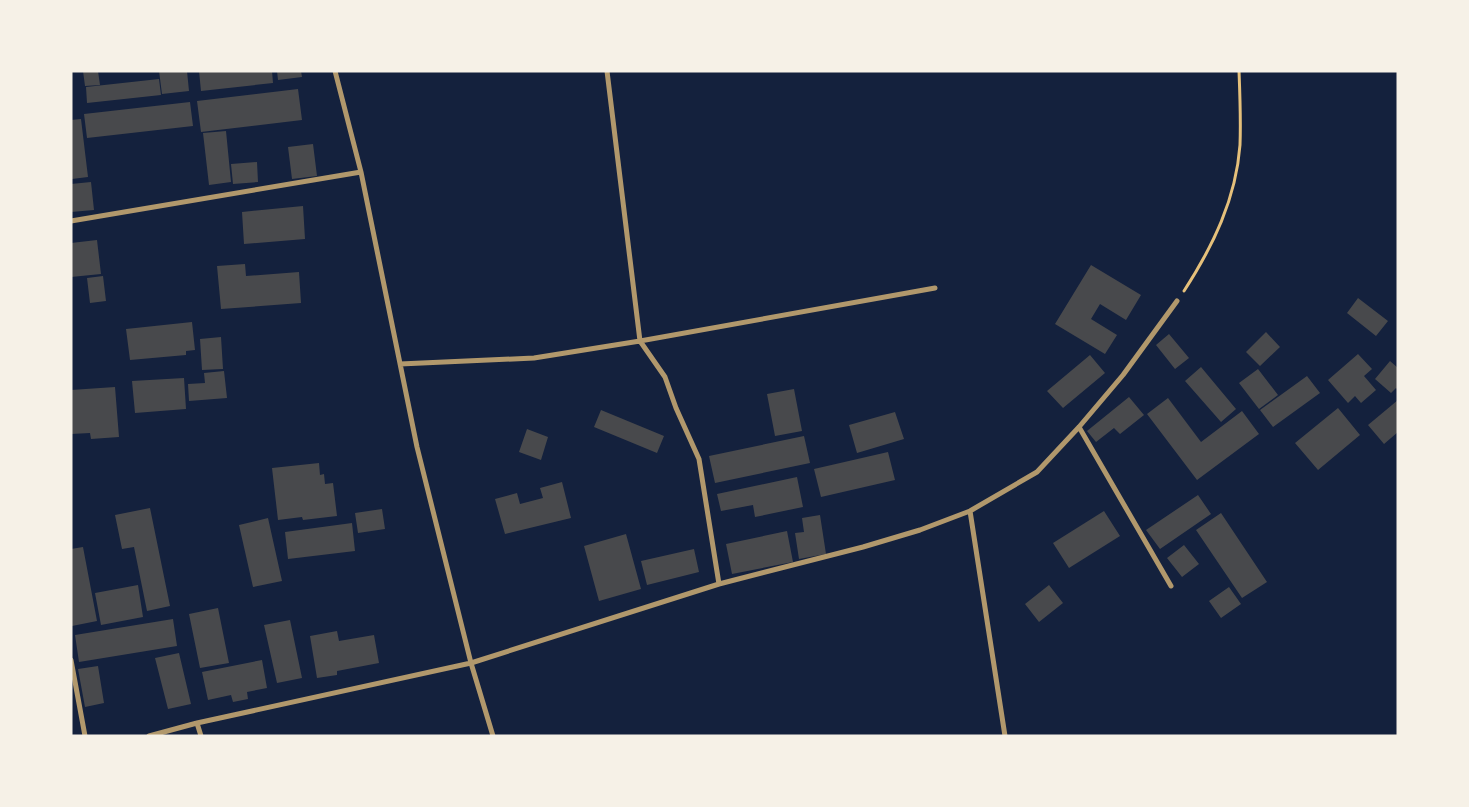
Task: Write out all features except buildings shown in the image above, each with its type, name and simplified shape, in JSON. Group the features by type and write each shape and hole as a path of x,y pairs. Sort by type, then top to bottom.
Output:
{"street":[{"path":"335,71 361,172 417,447 471,663 493,736"},
{"path":"607,71 640,341 665,377 676,408 699,459 719,584"},
{"path":"71,221 361,172"},
{"path":"400,364 534,358 935,288"},
{"path":"149,736 197,723 471,663 719,584 863,547 920,530 970,511 1037,472 1079,427 1123,374 1177,301"},
{"path":"1079,427 1171,586"},
{"path":"970,511 1005,736"},
{"path":"71,660 84,736"},
{"path":"197,723 201,736"}],"path":[{"path":"1177,301 1202,263 1225,216 1240,145 1239,71"}]}
